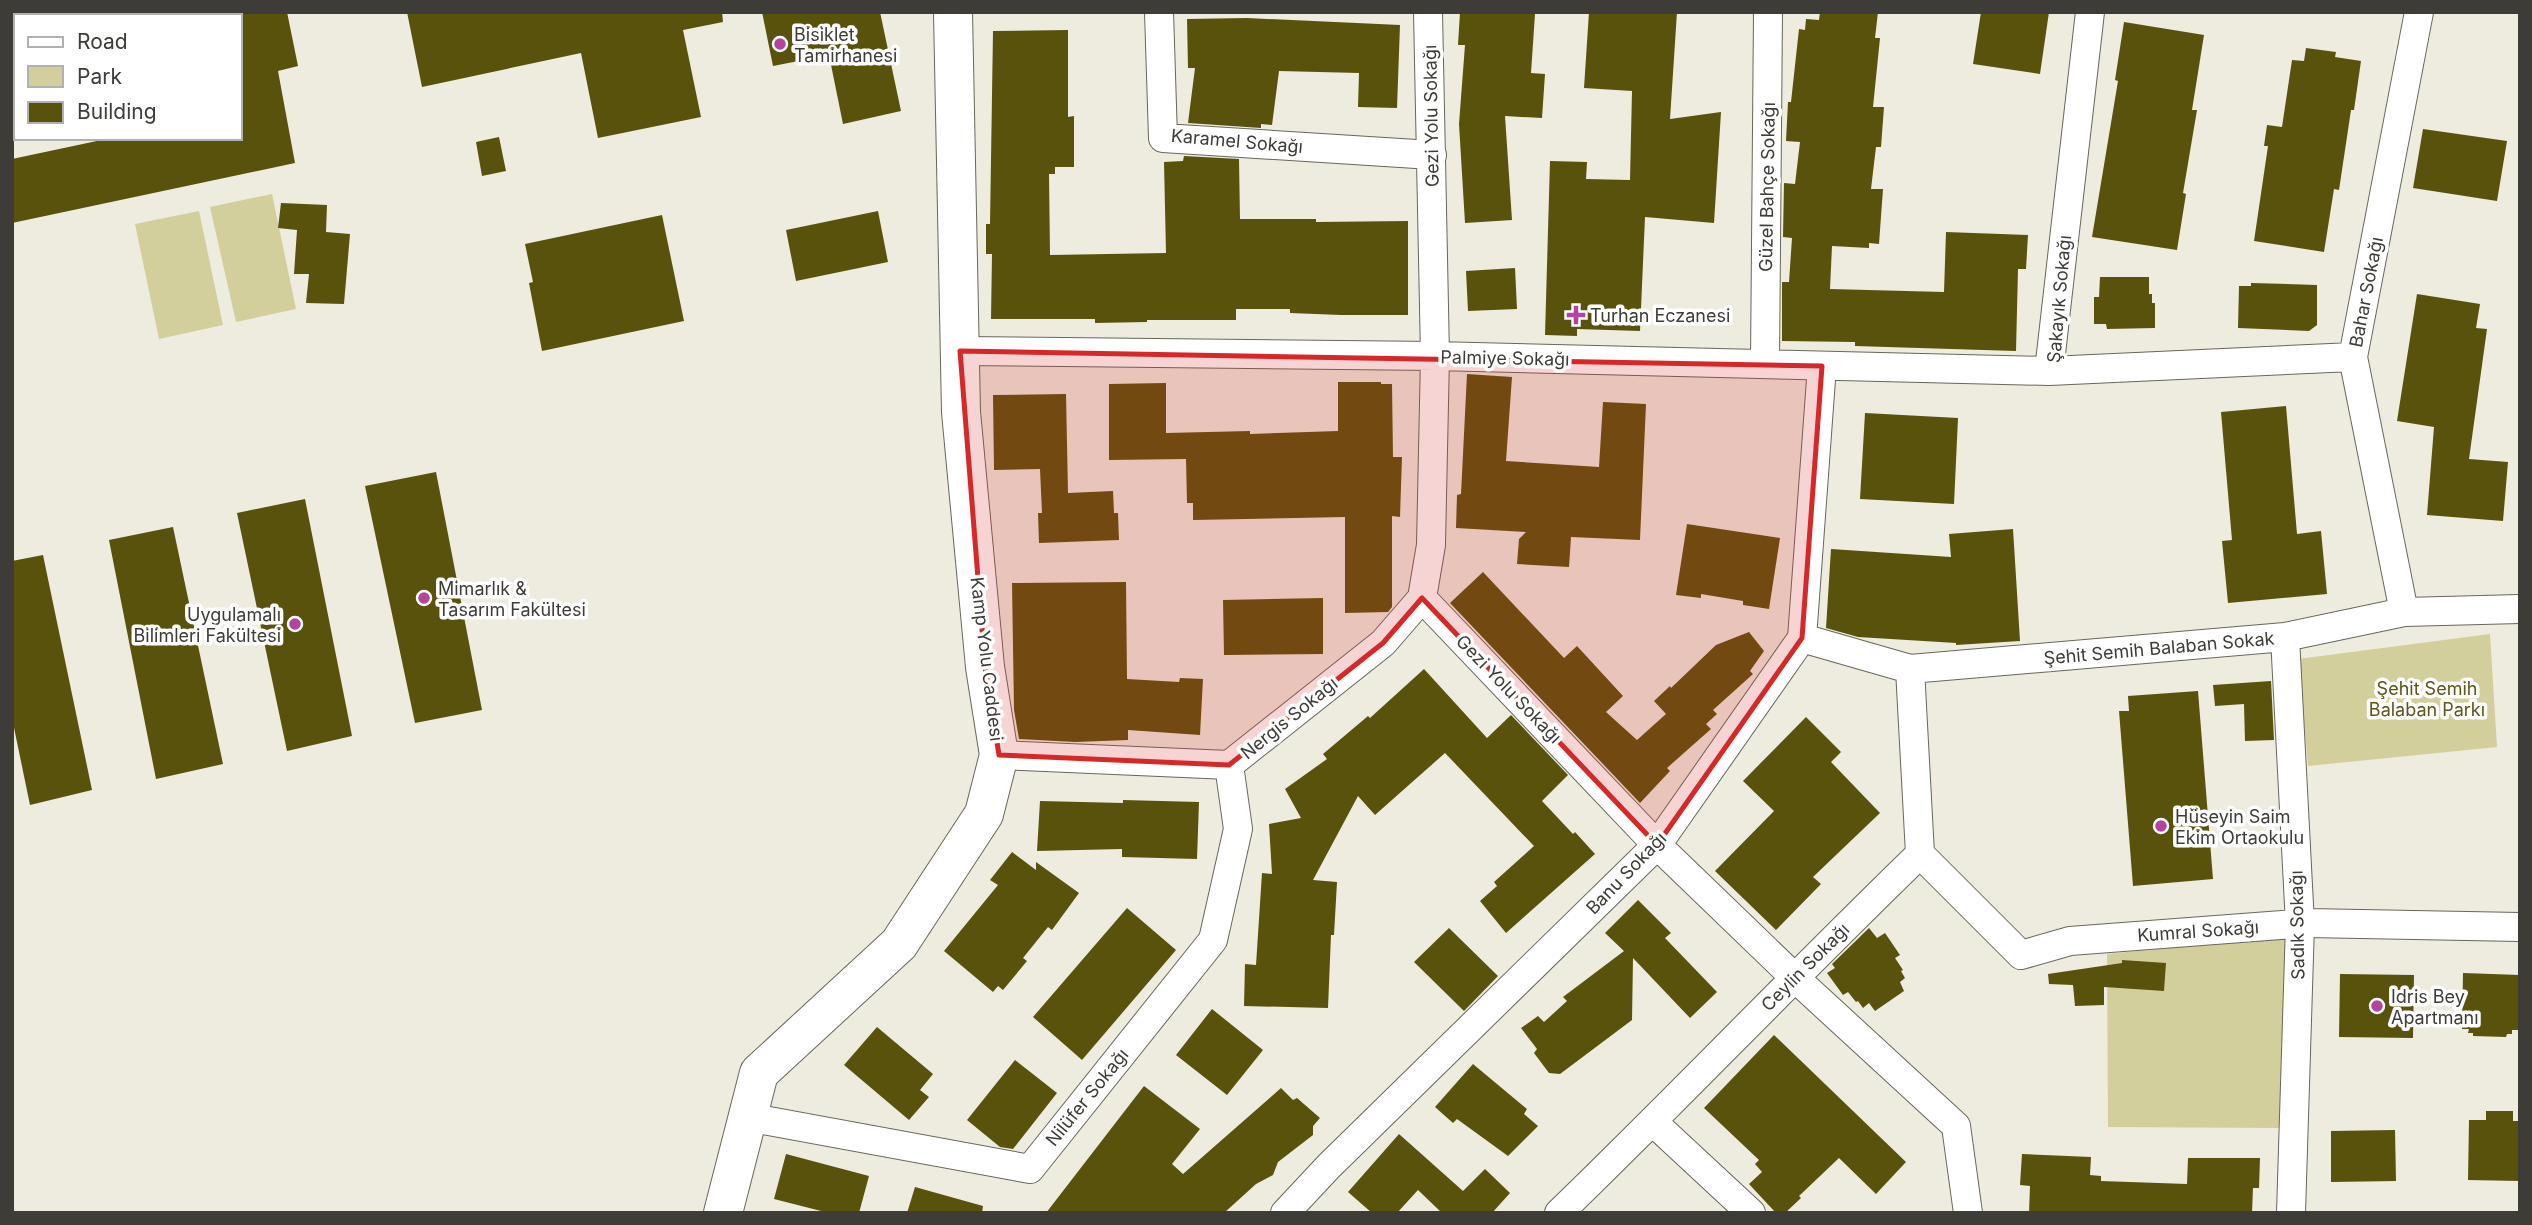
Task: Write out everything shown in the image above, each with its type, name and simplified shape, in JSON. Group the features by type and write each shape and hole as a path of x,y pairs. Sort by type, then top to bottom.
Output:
{"street":[{"name":"Kamp Yolu Caddesi","path":"723,1213 759,1073 899,944 984,814 999,755 985,667 961,412 953,12"},
{"name":"Karamel Sokağı","path":"1159,12 1163,138 1432,155"},
{"name":"Gezi Yolu Sokağı","path":"1428,12 1435,356 1431,545 1422,598 1657,845 1794,977 1956,1126 1968,1213"},
{"name":"Güzel Bahçe Sokağı","path":"1765,362 1769,12"},
{"name":"Şakayık Sokağı","path":"2090,12 2049,371 2353,357"},
{"name":"Bahar Sokağı","path":"2404,612 2353,357 2419,12"},
{"name":"Palmiye Sokağı","path":"960,351 1765,362 1822,366 2049,371"},
{"path":"1802,638 1822,366"},
{"name":"Nergis Sokağı","path":"999,755 1229,765 1383,643 1422,598"},
{"name":"Şehit Semih Balaban Sokak","path":"1802,638 1910,669 2285,636 2404,612 2520,609"},
{"name":"Sadık Sokağı","path":"2285,636 2300,924 2291,1213"},
{"name":"Banu Sokağı","path":"1285,1213 1329,1166 1657,845 1802,638"},
{"path":"1910,669 1920,854"},
{"name":"Nilüfer Sokağı","path":"747,1118 1030,1169 1213,940 1238,829 1229,765"},
{"name":"Kumral Sokağı","path":"1920,854 2021,955 2070,941 2300,924 2520,927"},
{"name":"Ceylin Sokağı","path":"1559,1213 1920,854"},
{"path":"1653,1122 1751,1213"}],"highlighted area":[{"path":"960,351 1822,366 1802,638 1657,845 1422,598 1383,643 1229,765 999,755 985,667"}],"green space":[{"path":"272,194 296,309 236,322 210,207"},
{"path":"199,211 223,325 159,339 135,224"},
{"name":"Şehit Semih Balaban Parkı","path":"2490,634 2497,747 2308,766 2298,659"},
{"path":"2286,936 2279,1128 2108,1127 2107,954"}],"building":[{"path":"287,12 298,66 278,71 295,163 12,223 12,159 102,140 242,140 240,14"},
{"path":"407,12 722,12 723,22 683,30 701,117 598,138 581,53 422,87"},
{"path":"762,12 880,12 901,111 843,124 829,55 773,66"},
{"path":"1460,12 1535,14 1531,73 1545,74 1542,118 1505,116 1512,220 1465,223 1459,124 1465,45 1458,45"},
{"path":"1589,12 1677,12 1670,119 1721,112 1714,223 1645,217 1640,331 1577,329 1577,336 1545,335 1550,161 1587,162 1586,179 1630,180 1632,91 1584,88"},
{"path":"1820,12 1878,12 1875,38 1880,38 1873,107 1884,107 1881,147 1876,147 1871,189 1883,189 1879,244 1869,243 1869,248 1832,246 1830,289 1944,292 1946,232 2028,235 2026,269 2018,269 2016,351 1855,346 1855,342 1782,341 1782,282 1789,282 1792,238 1783,237 1784,183 1795,184 1800,142 1786,141 1788,102 1791,102 1799,29 1805,30 1806,19 1819,20"},
{"path":"1981,12 2049,12 2040,74 1973,64"},
{"path":"1247,18 1400,25 1397,108 1358,107 1359,73 1279,71 1272,125 1261,124 1261,128 1188,123 1195,68 1188,68 1187,19"},
{"path":"2124,22 2204,35 2192,110 2197,110 2183,193 2186,194 2177,250 2092,237 2118,81 2115,80"},
{"path":"1068,30 1068,117 1074,116 1074,167 1055,167 1055,174 1049,174 1050,255 1166,253 1164,162 1183,161 1184,156 1239,159 1240,219 1408,221 1408,315 1341,315 1290,313 1290,309 1236,309 1236,320 1095,323 1095,319 991,319 992,254 986,254 986,224 990,224 993,31"},
{"path":"2306,48 2336,52 2335,57 2361,61 2339,190 2334,189 2324,252 2254,241 2268,146 2264,146 2267,125 2282,127 2292,60 2304,61"},
{"path":"2423,129 2507,141 2497,201 2413,188"},
{"path":"499,137 506,171 482,176 476,142"},
{"path":"281,203 327,205 326,232 350,234 344,304 306,303 309,274 294,274 297,230 278,228"},
{"path":"878,211 888,262 796,281 786,230"},
{"path":"662,215 684,321 542,351 529,283 533,282 525,244"},
{"path":"1515,268 1517,309 1468,311 1466,271"},
{"path":"2100,277 2149,277 2149,294 2152,294 2152,303 2155,303 2155,328 2107,329 2106,324 2094,324 2094,297 2099,297"},
{"path":"2251,283 2317,285 2317,325 2309,331 2238,328 2239,286 2251,286"},
{"path":"2417,294 2480,304 2476,328 2487,329 2469,459 2508,462 2503,521 2427,515 2434,427 2397,421"},
{"path":"1467,374 1512,377 1506,461 1599,467 1603,402 1646,404 1640,540 1571,537 1569,567 1517,564 1519,539 1526,532 1456,528 1457,495 1461,494"},
{"path":"1338,382 1392,384 1393,457 1402,457 1400,517 1392,516 1392,607 1388,612 1345,613 1345,517 1193,520 1193,503 1187,503 1186,459 1109,460 1109,384 1166,383 1166,433 1250,431 1250,434 1338,431"},
{"path":"1066,394 1068,493 1113,491 1114,513 1118,513 1119,540 1039,543 1038,513 1042,513 1040,469 994,470 993,395"},
{"path":"2286,406 2297,534 2321,531 2327,594 2228,603 2222,541 2232,540 2221,412"},
{"path":"1865,413 1958,418 1954,504 1860,499"},
{"name":"Mimarlık & Tasarım Fakültesi","path":"436,472 482,710 415,723 365,486"},
{"name":"Uygulamalı Bilimleri Fakültesi","path":"305,499 352,736 287,751 237,513"},
{"path":"1687,524 1780,538 1769,609 1743,605 1743,601 1701,594 1701,598 1676,595"},
{"path":"173,527 223,764 156,779 109,540"},
{"path":"2013,529 2020,641 1956,645 1858,637 1826,628 1831,549 1951,557 1949,534"},
{"path":"43,555 92,790 30,805 12,718 12,561"},
{"path":"1483,572 1564,658 1577,646 1623,696 1606,712 1637,740 1666,714 1654,701 1716,645 1749,632 1764,651 1750,671 1753,674 1713,710 1717,714 1706,724 1711,729 1667,768 1670,771 1640,803 1450,603"},
{"path":"1126,582 1127,679 1179,682 1180,678 1203,679 1200,735 1128,730 1128,740 1075,742 1019,739 1014,710 1012,583"},
{"path":"1323,598 1323,654 1224,655 1223,600"},
{"path":"1424,669 1487,738 1511,715 1568,775 1542,801 1595,854 1506,933 1480,901 1497,886 1494,882 1534,846 1445,753 1375,815 1358,796 1313,880 1337,882 1334,935 1331,935 1328,1008 1244,1006 1245,964 1256,965 1262,873 1272,874 1269,824 1301,818 1285,789 1327,759 1323,754 1368,716 1370,718"},
{"path":"2271,681 2274,740 2245,741 2244,704 2215,706 2213,685"},
{"path":"2198,691 2213,879 2133,886 2119,711 2129,711 2128,696"},
{"path":"1806,717 1841,752 1831,762 1880,813 1813,877 1821,884 1776,930 1715,871 1774,811 1743,781"},
{"path":"1123,800 1199,802 1197,859 1122,857 1122,849 1037,851 1040,801 1123,803"},
{"path":"1012,852 1036,870 1036,862 1079,893 1052,930 1048,927 1023,958 1027,961 1003,990 998,986 993,992 944,951 998,885 990,880"},
{"path":"1638,900 1671,933 1665,938 1717,992 1690,1018 1633,958 1632,1020 1560,1074 1549,1073 1534,1053 1537,1049 1521,1028 1538,1016 1544,1022 1567,1001 1563,997 1624,951 1605,933"},
{"path":"1127,908 1176,950 1082,1060 1033,1017"},
{"path":"1449,928 1498,976 1464,1011 1414,962"},
{"path":"1869,928 1877,938 1885,933 1900,955 1895,958 1905,978 1900,982 1904,991 1875,1011 1869,1003 1863,1008 1848,992 1843,995 1827,973 1835,968 1832,964"},
{"path":"2122,960 2166,963 2164,991 2104,987 2104,1005 2075,1006 2073,985 2049,984 2048,974 2122,963"},
{"path":"2463,973 2520,975 2519,1030 2512,1030 2512,1034 2507,1034 2506,1037 2473,1036 2473,1033 2468,1033 2469,1029 2462,1029"},
{"name":"Idris Bey Apartmanı","path":"2340,974 2414,975 2413,1038 2339,1037"},
{"path":"1212,1009 1263,1050 1227,1095 1176,1055"},
{"path":"877,1027 933,1074 920,1090 929,1097 909,1120 844,1065"},
{"path":"1774,1035 1906,1162 1876,1194 1839,1158 1785,1213 1776,1213 1749,1184 1762,1172 1755,1164 1759,1160 1704,1108"},
{"path":"1015,1060 1057,1093 1013,1149 1000,1147 967,1120"},
{"path":"1473,1064 1527,1109 1524,1114 1538,1126 1508,1156 1457,1119 1453,1123 1435,1107"},
{"path":"1144,1086 1200,1129 1172,1164 1183,1174 1281,1088 1293,1100 1297,1098 1320,1118 1313,1126 1313,1135 1278,1162 1273,1175 1256,1184 1224,1213 1046,1213"},
{"path":"2486,1111 2513,1111 2513,1121 2520,1121 2520,1181 2468,1180 2469,1120 2486,1120"},
{"path":"2395,1130 2396,1181 2331,1182 2331,1131"},
{"path":"1399,1134 1463,1191 1485,1169 1510,1193 1492,1213 1442,1213 1418,1190 1397,1213 1372,1213 1348,1192"},
{"path":"786,1154 869,1176 859,1213 829,1213 774,1199"},
{"path":"2022,1154 2091,1157 2090,1175 2101,1176 2101,1181 2187,1184 2188,1158 2260,1158 2259,1188 2253,1188 2252,1213 2029,1213 2030,1186 2020,1185"},
{"path":"915,1187 983,1206 982,1213 907,1213"}],"place":[{"name":"Bisiklet Tamirhanesi","path":"780,44"},
{"name":"Turhan Eczanesi","path":"1576,315"},
{"name":"Mimarlık & Tasarım Fakültesi","path":"424,598"},
{"name":"Uygulamalı Bilimleri Fakültesi","path":"295,624"},
{"name":"Hüseyin Saim Ekim Ortaokulu","path":"2161,826"},
{"name":"Idris Bey Apartmanı","path":"2377,1006"}]}
